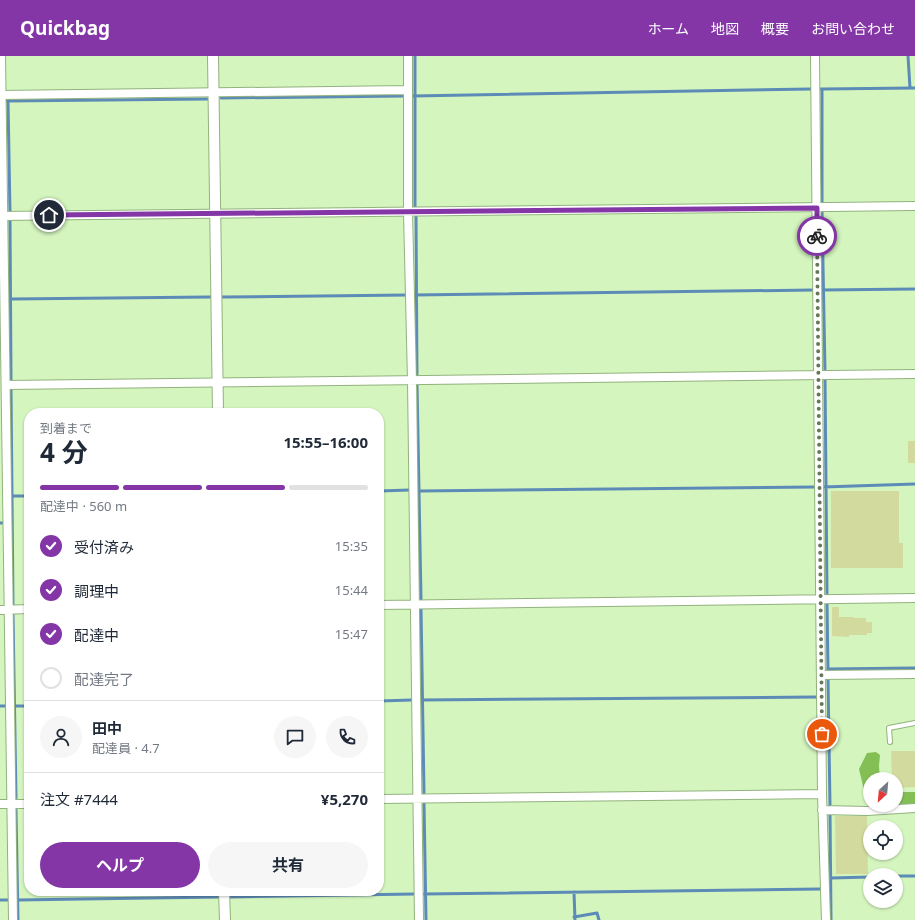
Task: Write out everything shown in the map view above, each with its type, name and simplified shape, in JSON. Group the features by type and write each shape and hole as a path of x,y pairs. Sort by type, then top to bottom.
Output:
{"street":[{"path":"1,56 1,216 6,385 3,442 4,610 13,920"},
{"path":"213,56 218,408"},
{"path":"408,56 408,212 412,381 419,920"},
{"path":"815,56 822,810 826,920"},
{"path":"1,96 408,90"},
{"path":"1,216 915,206"},
{"path":"6,385 915,374"},
{"path":"384,605 915,598"},
{"path":"4,610 24,609"},
{"path":"821,675 915,674"},
{"path":"384,799 822,794"},
{"path":"0,804 24,804"},
{"path":"822,810 867,811 915,808"},
{"path":"224,896 225,920"}],"lane":[{"path":"890,742 889,728 915,723"}],"green space":[{"path":"876,752 880,755 879,772 863,772 863,786 859,769 867,753"},
{"path":"903,792 915,792 915,806 903,806"}],"building":[{"path":"908,441 915,441 915,463 908,463"},
{"path":"831,491 899,491 899,543 903,543 903,568 831,568"},
{"path":"832,607 839,607 839,617 866,618 866,622 872,622 872,633 867,633 867,635 849,635 849,637 832,636"},
{"path":"891,751 915,751 915,787 903,788 903,772 892,772"},
{"path":"835,816 867,816 867,820 863,820 863,860 868,860 868,868 863,868 863,874 836,874"}],"waterway":[{"path":"415,56 415,209"},
{"path":"908,56 910,88"},
{"path":"822,89 915,88"},
{"path":"413,96 811,89"},
{"path":"819,89 822,89 822,202"},
{"path":"221,98 405,96"},
{"path":"5,101 208,99"},
{"path":"8,101 10,213"},
{"path":"822,212 825,371"},
{"path":"416,216 417,377"},
{"path":"10,220 11,381"},
{"path":"822,290 915,289"},
{"path":"414,295 813,290"},
{"path":"222,297 407,295"},
{"path":"11,299 210,297"},
{"path":"825,378 827,594"},
{"path":"417,384 421,599"},
{"path":"11,389 13,605"},
{"path":"823,487 915,484"},
{"path":"419,491 815,487"},
{"path":"384,491 410,490"},
{"path":"12,496 24,496"},
{"path":"827,603 828,671"},
{"path":"421,608 424,793"},
{"path":"13,615 16,798"},
{"path":"828,669 915,668"},
{"path":"828,679 830,805"},
{"path":"420,700 816,697"},
{"path":"384,701 412,700"},
{"path":"0,706 6,706"},
{"path":"13,706 24,706"},
{"path":"424,803 426,920"},
{"path":"16,810 18,920"},
{"path":"830,813 831,920"},
{"path":"903,876 915,876"},
{"path":"831,878 863,877"},
{"path":"423,894 820,889"},
{"path":"574,892 575,920"},
{"path":"384,895 415,894"},
{"path":"230,897 292,896"},
{"path":"17,900 218,897"},
{"path":"0,900 9,900"},
{"path":"574,917 597,913 599,920"}],"way so far":[{"path":"817,236 822,734"}],"route":[{"path":"49,215 817,208 817,236"}]}
